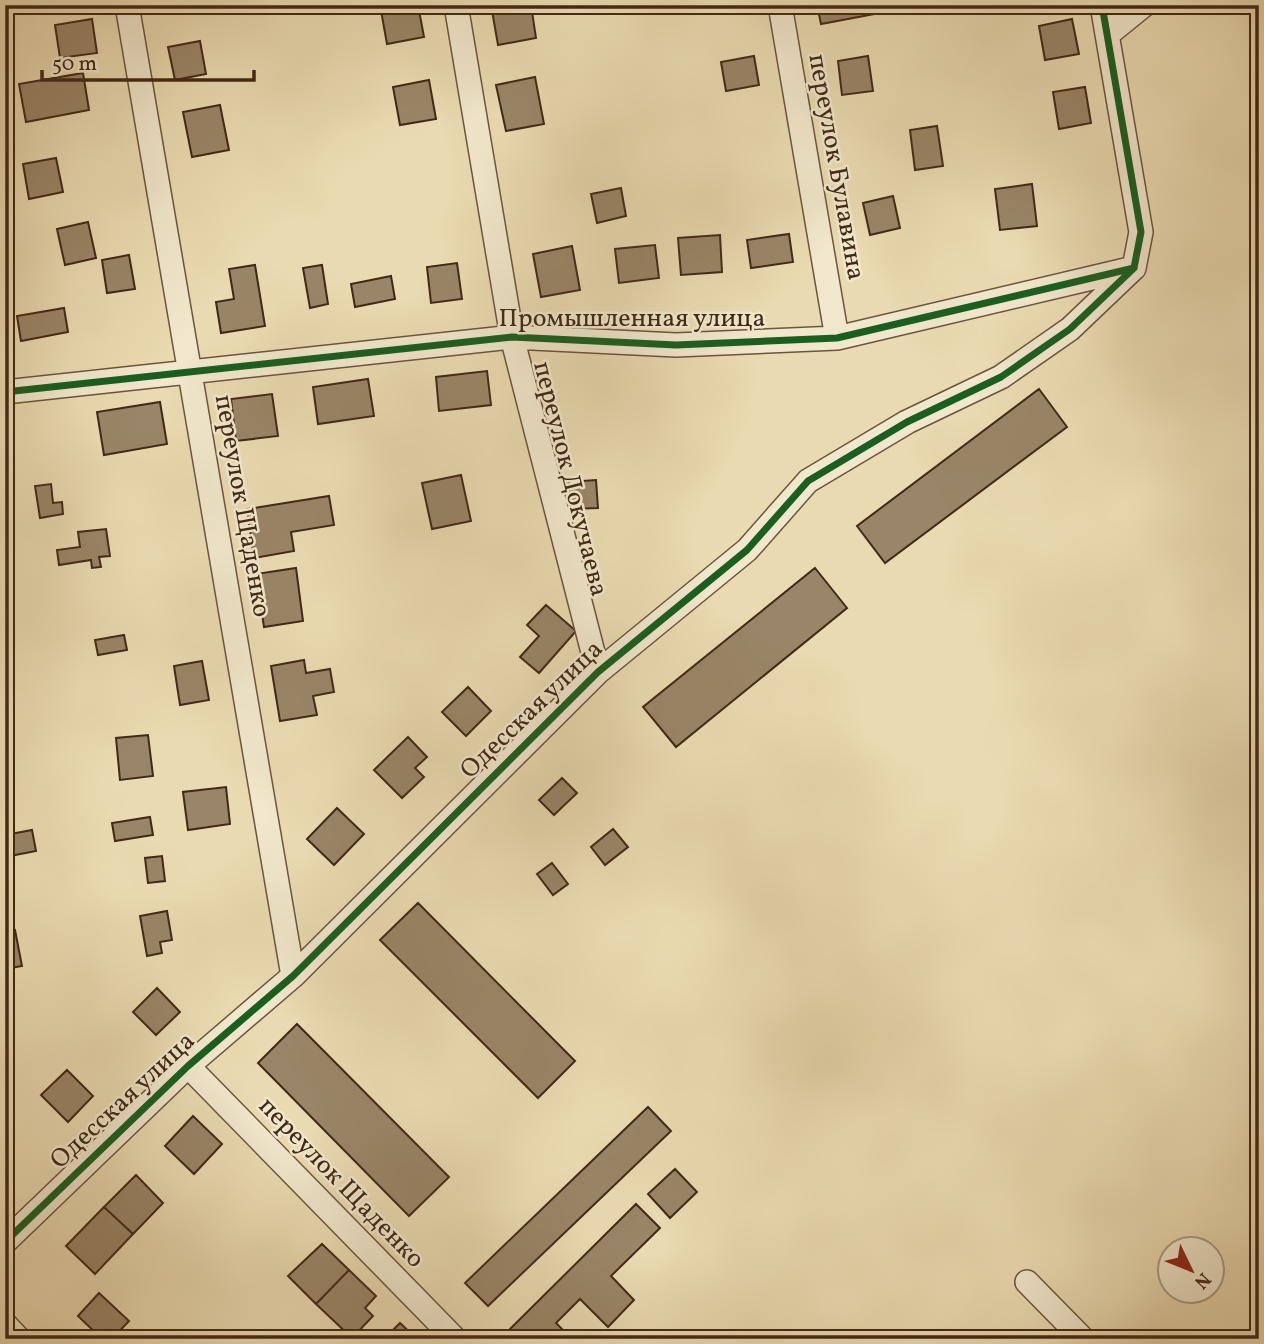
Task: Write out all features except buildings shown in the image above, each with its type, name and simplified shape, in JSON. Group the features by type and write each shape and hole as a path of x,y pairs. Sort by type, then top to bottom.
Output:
{"street":[{"name":"переулок Щаденко","path":"127,5 293,975"},
{"name":"переулок Докучаева","path":"456,5 512,337 598,672"},
{"name":"переулок Булавина","path":"780,5 837,338"},
{"path":"1102,5 1141,232 1133,268"},
{"path":"1107,35 1144,5"},
{"name":"Промышленная улица","path":"5,392 512,337 676,345 837,338 1133,268"},
{"name":"Одесская улица","path":"5,1242 188,1066 293,975 598,672 747,550 808,481 907,422 1001,377 1070,328 1133,268"},
{"name":"переулок Щаденко","path":"188,1066 455,1339"},
{"path":"1027,1282 1083,1339"},
{"path":"5,1324 19,1339"}],"cycle path":[{"path":"5,392 512,337 676,345 837,338 1134,268 1141,232 1102,5"},
{"path":"5,1242 188,1066 293,976 598,672 747,550 808,481 907,422 1001,377 1070,329 1134,268"}]}
